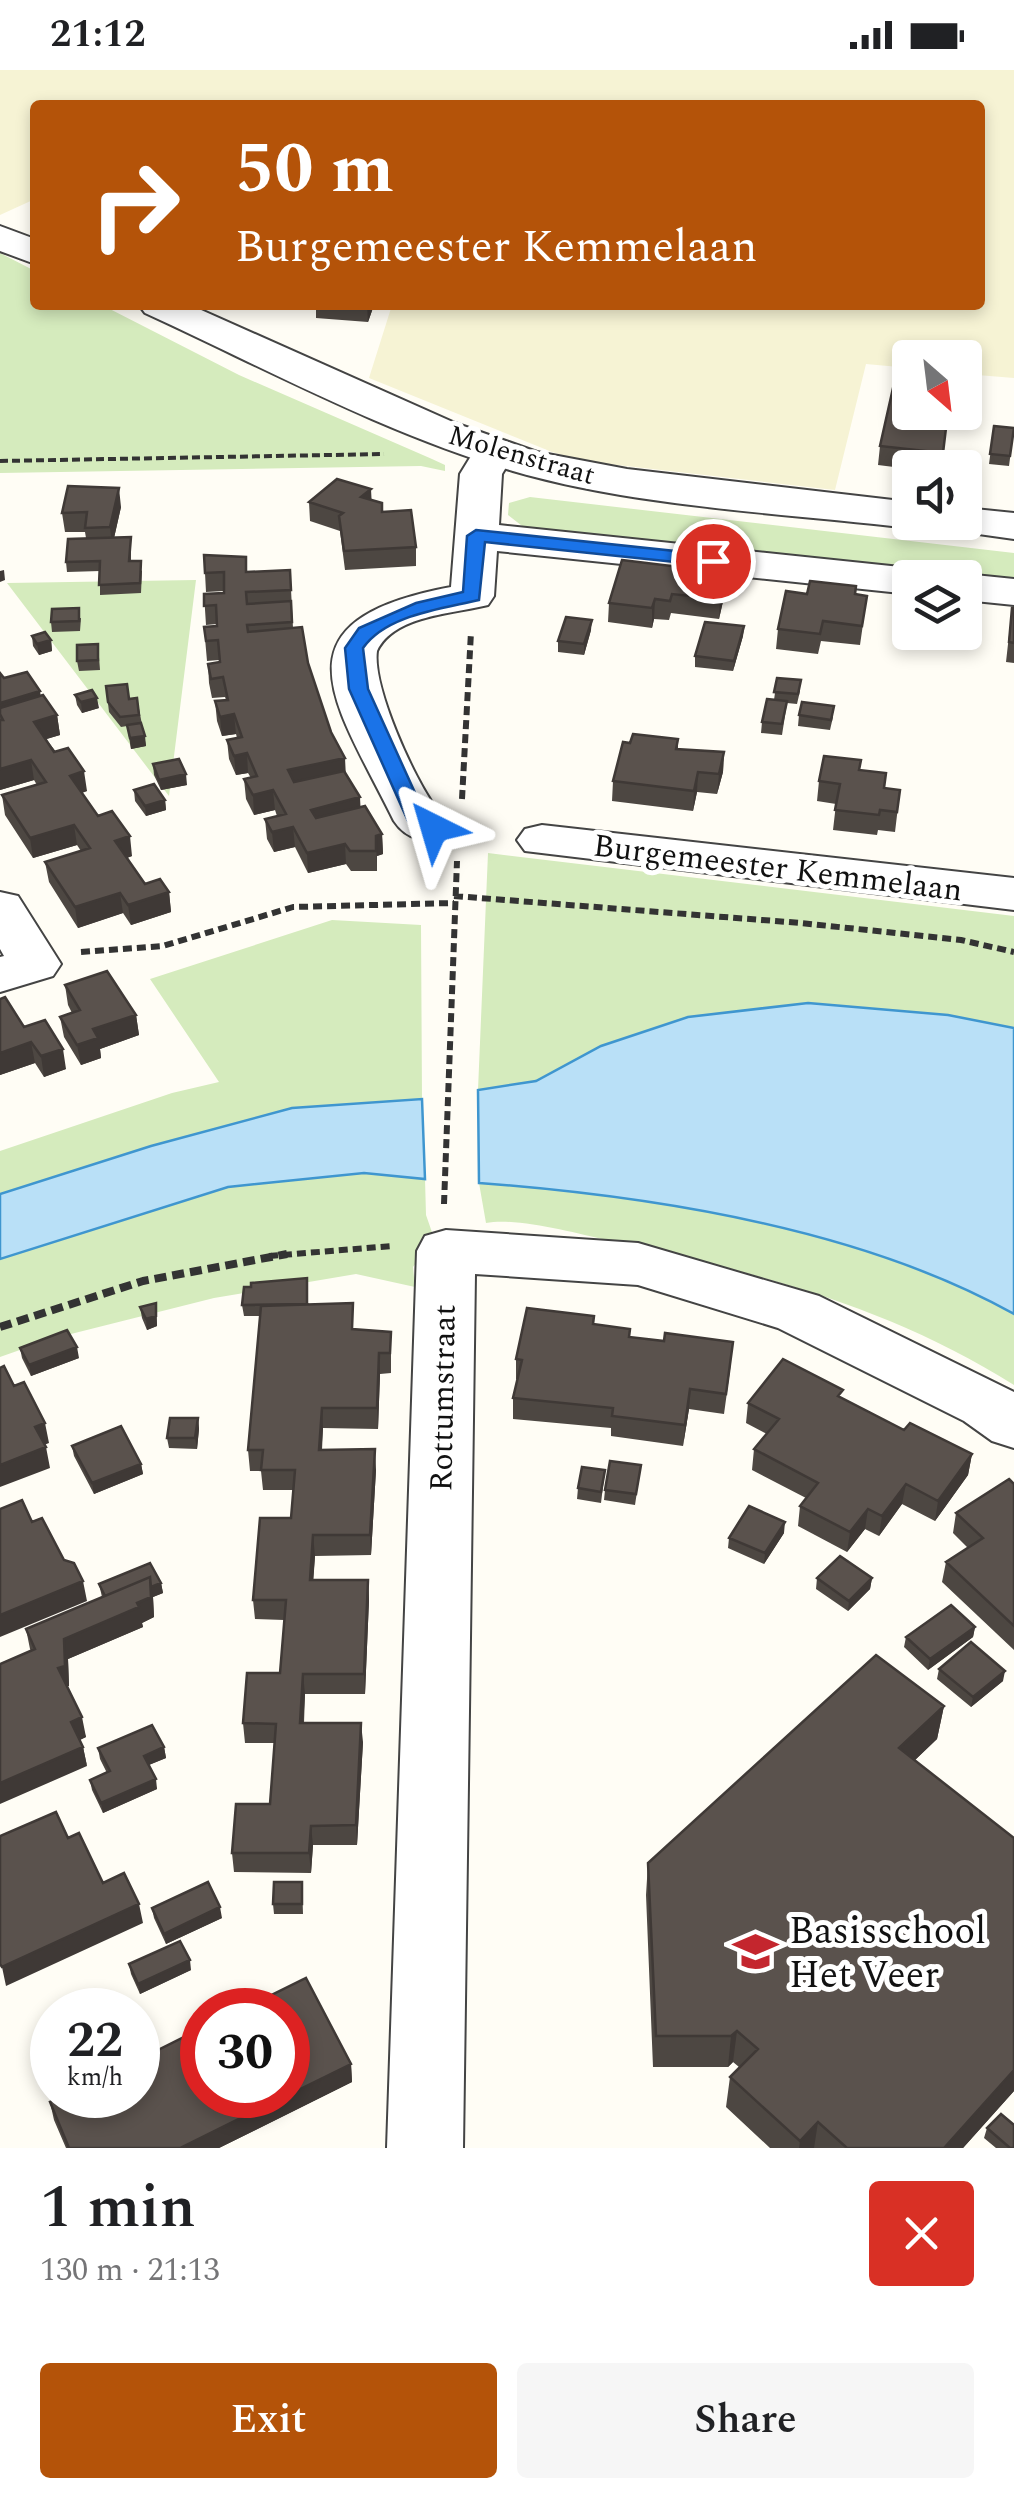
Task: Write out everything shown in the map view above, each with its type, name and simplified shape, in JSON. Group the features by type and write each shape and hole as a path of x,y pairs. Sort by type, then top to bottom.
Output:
{"street":[{"path":"0,237 30,251"},
{"name":"Molenstraat","path":"169,310 494,452 627,482 892,513"},
{"path":"451,828 418,821 359,689 354,648 366,632 387,619 472,596 480,474 494,452"},
{"path":"982,523 1014,526"},
{"path":"476,536 892,580"},
{"path":"982,589 1014,592"},
{"name":"Burgemeester Kemmelaan","path":"542,840 1014,894"},
{"path":"0,908 17,970"},
{"path":"445,1226 638,1264 798,1312 986,1404 1014,1424"},
{"name":"Rottumstraat","path":"425,2148 445,1226"}],"path":[{"path":"0,461 356,456 400,451 441,432"},
{"path":"0,1327 109,1290 270,1255 422,1245 445,1226 454,899 451,828 470,706 472,596"},
{"path":"17,970 89,951 162,946 293,906 454,899 801,923 961,940 1014,952"}],"shaded area":[{"path":"0,70 1014,70 1014,378 982,375 982,340 892,340 892,366 866,364 835,490 582,461 369,378 390,310 985,310 985,100 30,100 30,201 0,215"}],"green space":[{"path":"0,253 30,268 30,310 112,310 239,375 445,465 445,471 421,466 0,473"},
{"path":"530,497 1014,553 1014,580 982,577 982,560 892,560 892,567 526,529 508,515 509,503"},
{"path":"196,580 169,796 7,583"},
{"path":"488,853 1014,916 1014,1028 948,1015 808,1003 601,1046 536,1081 478,1090"},
{"path":"332,920 421,925 422,1099 292,1108 151,1146 0,1194 0,1151 172,1093 219,1082 150,979"},
{"path":"364,1173 425,1179 426,1215 434,1238 413,1267 415,1287 356,1274 214,1298 51,1339 0,1357 0,1259 228,1187"},
{"path":"479,1183 684,1208 824,1239 891,1260 1014,1314 1014,1385 917,1333 766,1278 562,1230 513,1222 486,1223"}],"water":[{"path":"808,1003 948,1015 1014,1028 1014,1314 954,1284 824,1239 684,1208 479,1183 478,1090 536,1081 601,1046 688,1017"},
{"path":"422,1099 425,1179 364,1173 228,1187 0,1259 0,1194 151,1146 292,1108"}],"building":[{"path":"892,392 892,430 946,430 943,450 880,446"},
{"path":"994,426 1014,428 1010,456 990,454"},
{"path":"337,479 371,489 361,497 382,503 382,512 411,510 416,547 344,551 339,516 343,513 309,502"},
{"path":"68,486 119,488 110,527 85,528 87,512 62,513"},
{"path":"131,537 129,561 141,561 140,583 99,585 100,561 66,562 68,539"},
{"path":"204,555 246,557 246,572 290,570 291,590 246,592 247,604 291,601 292,622 247,625 248,632 302,627 308,663 331,732 345,758 288,770 294,782 344,771 360,797 311,810 316,818 365,806 382,834 376,836 376,851 350,851 345,844 307,853 293,827 272,832 265,819 286,814 273,790 253,795 244,779 257,776 247,753 234,756 227,740 242,737 234,714 220,717 215,701 228,700 223,677 211,679 208,664 220,662 218,640 206,641 204,627 217,626 216,605 204,606 204,594 224,593 224,572 205,573"},
{"path":"622,560 680,567 678,573 725,578 720,599 672,594 670,601 655,599 652,608 609,603"},
{"path":"810,581 856,586 855,594 867,596 862,626 823,621 820,634 778,629 786,591 807,594"},
{"path":"79,608 79,621 51,622 52,609"},
{"path":"1014,608 1014,643 1009,642"},
{"path":"566,617 592,620 584,644 558,641"},
{"path":"705,622 744,626 734,661 695,656"},
{"path":"45,632 51,640 37,644 32,636"},
{"path":"98,644 98,660 77,661 77,645"},
{"path":"27,672 40,691 0,703 0,673 4,678"},
{"path":"777,678 801,680 798,694 774,692"},
{"path":"127,684 129,699 137,698 139,715 120,717 108,702 106,686"},
{"path":"92,690 97,698 81,702 75,695"},
{"path":"43,695 57,715 34,722 54,752 68,748 84,771 70,776 98,816 112,811 130,836 115,841 145,884 160,879 169,892 128,905 120,893 75,907 45,862 90,848 74,825 30,838 2,795 46,782 31,760 0,769 0,708"},
{"path":"767,699 787,701 782,724 762,722"},
{"path":"802,702 834,706 831,720 799,715"},
{"path":"141,723 145,736 130,738 127,725"},
{"path":"633,734 678,739 676,749 724,752 719,774 698,772 694,791 613,781 623,742 630,743"},
{"path":"824,756 861,760 859,770 886,773 884,788 900,790 897,812 880,810 879,815 835,810 840,784 819,781"},
{"path":"179,759 186,774 159,780 153,764"},
{"path":"154,784 165,800 145,806 134,790"},
{"path":"107,971 136,1015 93,1029 98,1038 77,1045 60,1017 80,1010 65,985"},
{"path":"5,997 24,1027 45,1020 63,1049 41,1056 31,1042 0,1053 0,999"},
{"path":"307,1278 307,1304 242,1305 244,1287 251,1287 251,1283"},
{"path":"156,1303 156,1316 146,1319 140,1307"},
{"path":"353,1303 352,1329 391,1332 390,1353 379,1353 377,1408 322,1408 319,1450 375,1449 370,1535 313,1535 310,1580 368,1580 364,1674 303,1674 300,1723 361,1723 356,1825 311,1826 309,1853 232,1853 236,1804 270,1804 276,1724 243,1723 247,1673 280,1673 286,1600 253,1600 260,1518 291,1518 295,1470 261,1470 263,1450 248,1450 261,1306"},
{"path":"527,1308 594,1316 593,1324 630,1329 629,1337 664,1341 665,1333 733,1342 726,1394 690,1389 685,1425 612,1416 613,1408 513,1398 522,1360 516,1359"},
{"path":"67,1330 77,1347 29,1365 20,1348"},
{"path":"783,1359 843,1390 838,1396 904,1430 910,1423 972,1454 938,1501 906,1484 882,1516 868,1509 850,1532 800,1506 818,1483 754,1449 779,1419 748,1403"},
{"path":"4,1366 14,1386 24,1382 45,1423 35,1427 46,1447 0,1465 0,1368"},
{"path":"170,1418 198,1418 195,1438 167,1438"},
{"path":"121,1426 141,1464 92,1483 72,1446"},
{"path":"610,1461 641,1465 636,1494 605,1490"},
{"path":"582,1467 605,1470 601,1492 578,1488"},
{"path":"1009,1479 1014,1484 1014,1626 946,1562 983,1538 956,1513"},
{"path":"22,1500 32,1522 42,1518 64,1560 74,1563 83,1581 0,1615 0,1509"},
{"path":"749,1506 785,1522 765,1553 729,1538"},
{"path":"840,1556 872,1578 849,1601 817,1578"},
{"path":"150,1563 161,1583 151,1587 150,1577 105,1596 99,1584"},
{"path":"150,1577 151,1597 137,1603 139,1607 64,1639 65,1666 58,1668 82,1717 71,1722 83,1747 0,1783 0,1664 35,1649 26,1629"},
{"path":"951,1605 975,1627 930,1659 906,1637"},
{"path":"971,1642 1005,1671 973,1697 939,1669"},
{"path":"876,1655 944,1706 899,1748 1014,1838 1014,2070 944,2148 847,2148 818,2122 800,2141 730,2077 758,2049 737,2031 731,2036 656,2036 648,1863"},
{"path":"152,1725 164,1747 144,1756 156,1779 101,1803 90,1780 110,1771 98,1748"},
{"path":"56,1812 68,1838 79,1833 103,1883 124,1873 139,1904 2,1967 0,1836"},
{"path":"208,1882 220,1907 164,1934 152,1908"},
{"path":"274,1882 302,1882 302,1904 273,1904"},
{"path":"180,1941 190,1960 138,1984 129,1964"},
{"path":"306,1978 351,2064 310,2084 310,1988 286,1988"},
{"path":"180,2039 180,2118 241,2118 180,2148 69,2148 57,2118 160,2118 160,2049"},
{"path":"1001,2114 1014,2125 1014,2148 987,2128"}],"place":[{"name":"Basisschool Het Veer","path":"756,1952"}],"route":[{"path":"434,828 418,821 359,689 353,665 354,648 366,632 422,606 472,596 476,536 713,561"}]}
